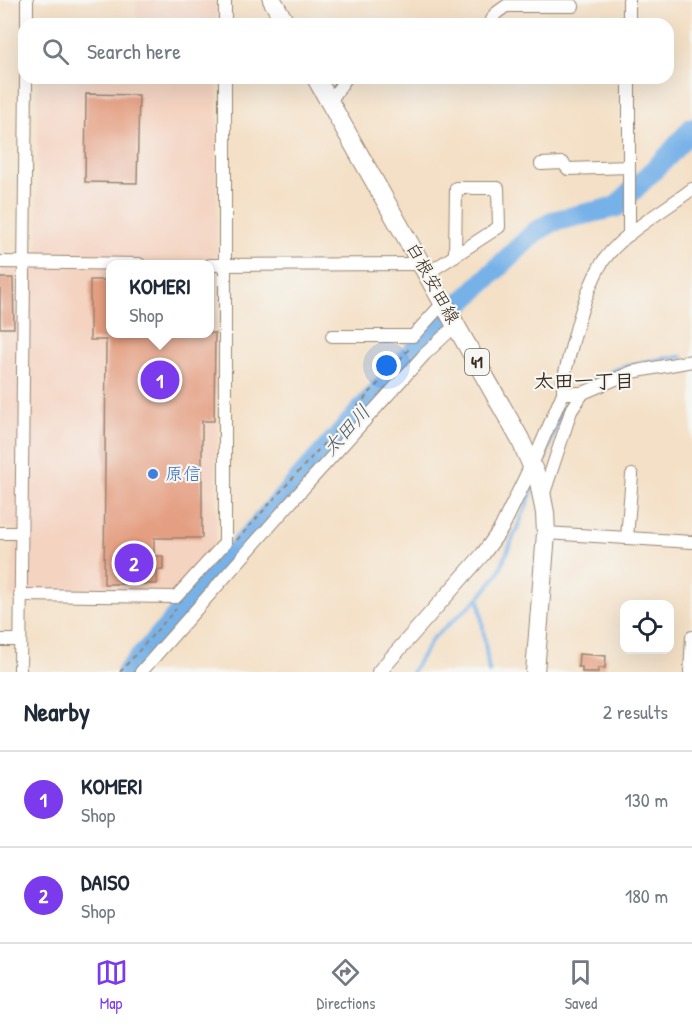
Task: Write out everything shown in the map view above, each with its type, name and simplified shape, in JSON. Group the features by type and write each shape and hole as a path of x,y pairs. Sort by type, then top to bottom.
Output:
{"main road":[{"path":"272,0 282,18"},
{"name":"白根安田線","path":"320,84 457,324 532,465 543,498 546,533 535,672"}],"street":[{"path":"27,0 27,18"},
{"path":"225,0 225,18"},
{"path":"629,0 629,18"},
{"path":"493,18 506,6 573,6"},
{"path":"20,672 20,533 26,263 26,84"},
{"path":"20,595 176,597 225,543 225,84"},
{"path":"330,102 342,84"},
{"path":"629,84 629,236"},
{"path":"541,164 563,163 568,169 629,167"},
{"path":"214,265 425,268 455,255 499,227 498,188 456,188 455,255"},
{"path":"379,672 489,546 501,529 563,393 563,380 587,295 601,264 629,236 692,189"},
{"path":"0,262 106,264"},
{"path":"332,336 413,336 444,302"},
{"path":"141,672 425,354 457,324"},
{"path":"563,393 583,393 632,372 692,361"},
{"path":"543,498 571,411 583,393"},
{"path":"627,538 632,475"},
{"path":"0,533 20,533"},
{"path":"546,533 692,542"},
{"path":"690,672 692,637"},
{"path":"0,640 20,640"}],"path":[{"path":"236,542 412,347"},
{"path":"120,672 181,604"}],"shaded area":[{"path":"136,0 217,0 217,18 136,18"},
{"path":"37,84 217,84 216,547 177,593 9,598 15,528 0,528 0,257 38,257"}],"building":[{"path":"86,94 139,95 137,183 85,182"},
{"path":"0,278 13,278 14,328 0,328"},
{"path":"90,280 106,280 106,338 214,338 215,333 214,421 202,421 202,538 154,538 154,556 163,556 163,570 157,570 157,584 104,584 106,340 90,340"},
{"path":"579,654 606,656 605,668 598,668 598,672 582,672 582,667 578,667"}],"waterway":[{"name":"太田川","path":"127,672 429,334 535,232 554,221 616,207 669,155 692,128"},
{"path":"582,388 617,369 682,357"},
{"path":"541,469 561,412 571,396"},
{"path":"412,672 433,638 479,598 498,574 533,490"},
{"path":"479,599 489,672"}],"place":[{"name":"KOMERI","path":"160,380"},
{"name":"原信","path":"153,474"},
{"name":"DAISO","path":"134,563"}],"district":[{"name":"太田一丁目","path":"584,381"}]}
